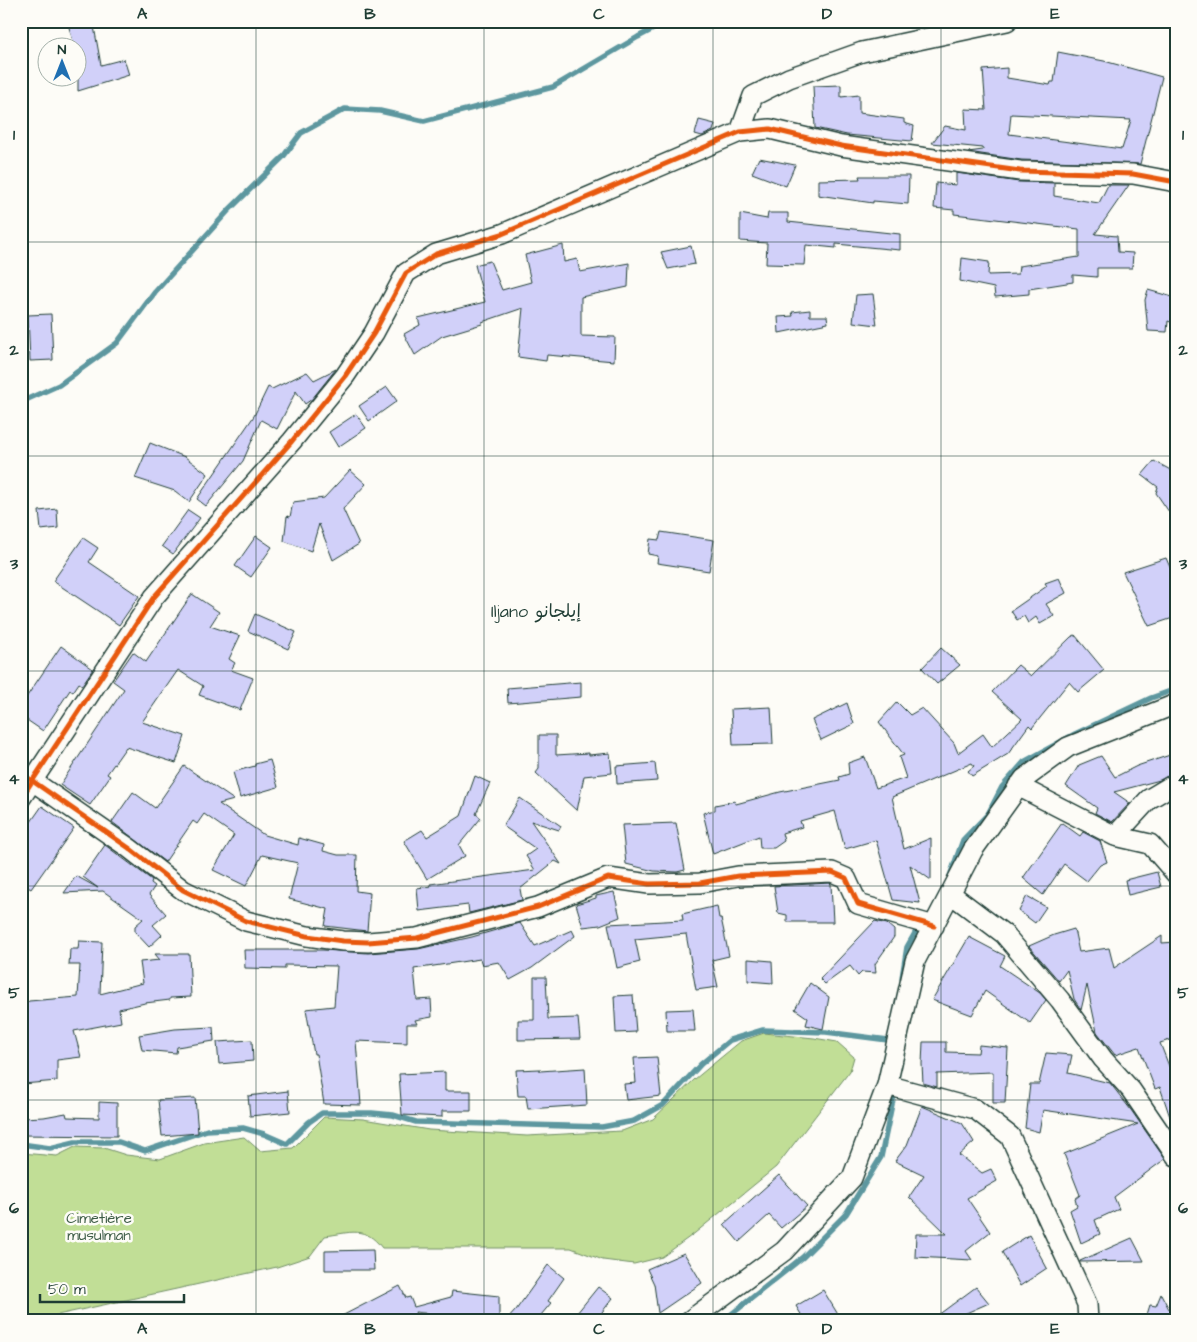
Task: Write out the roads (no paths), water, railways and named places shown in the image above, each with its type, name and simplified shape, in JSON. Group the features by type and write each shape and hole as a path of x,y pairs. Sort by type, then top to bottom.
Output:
{"street":[{"path":"740,132 753,96 789,78 862,52 1007,21"},
{"path":"21,798 27,777 154,597 292,441 345,376 374,333 406,273 436,254 502,234 740,132 770,129 841,146 1020,171 1133,174 1176,182"},
{"path":"689,1321 784,1251 852,1178 887,1085 916,961 973,850 1024,778 1068,747 1176,704"},
{"path":"27,777 129,848 183,890 246,921 307,936 368,942 417,938 538,907 608,878 649,884 691,883 738,876 832,872 846,878 858,904 934,926"},
{"path":"1115,836 1149,800 1176,783"},
{"path":"1018,786 1115,836 1150,844 1174,869"},
{"path":"951,894 1004,934 1060,1000 1103,1059 1132,1090 1176,1156"},
{"path":"887,1085 975,1110 1010,1136 1087,1304 1088,1321"}],"waterway":[{"path":"21,402 59,385 117,343 155,292 229,210 283,157 301,133 345,109 380,111 424,121 553,87 668,21"},
{"path":"950,876 963,840 988,814 1002,787 1024,762 1075,734 1151,698 1176,689"},
{"path":"902,978 907,947 919,926"},
{"path":"21,1144 50,1148 75,1142 119,1142 145,1151 207,1130 243,1128 264,1134 287,1144 309,1122 322,1113 393,1115 416,1122 602,1127 634,1121 663,1105 701,1064 730,1040 763,1030 826,1032 888,1040 893,1039"},
{"path":"723,1321 803,1257 846,1214 881,1157 895,1090"}],"district":[{"name":"Iljano إيلجانو","path":"536,611"}],"park label":[{"name":"Cimetière musulman","path":"99,1226"}]}
